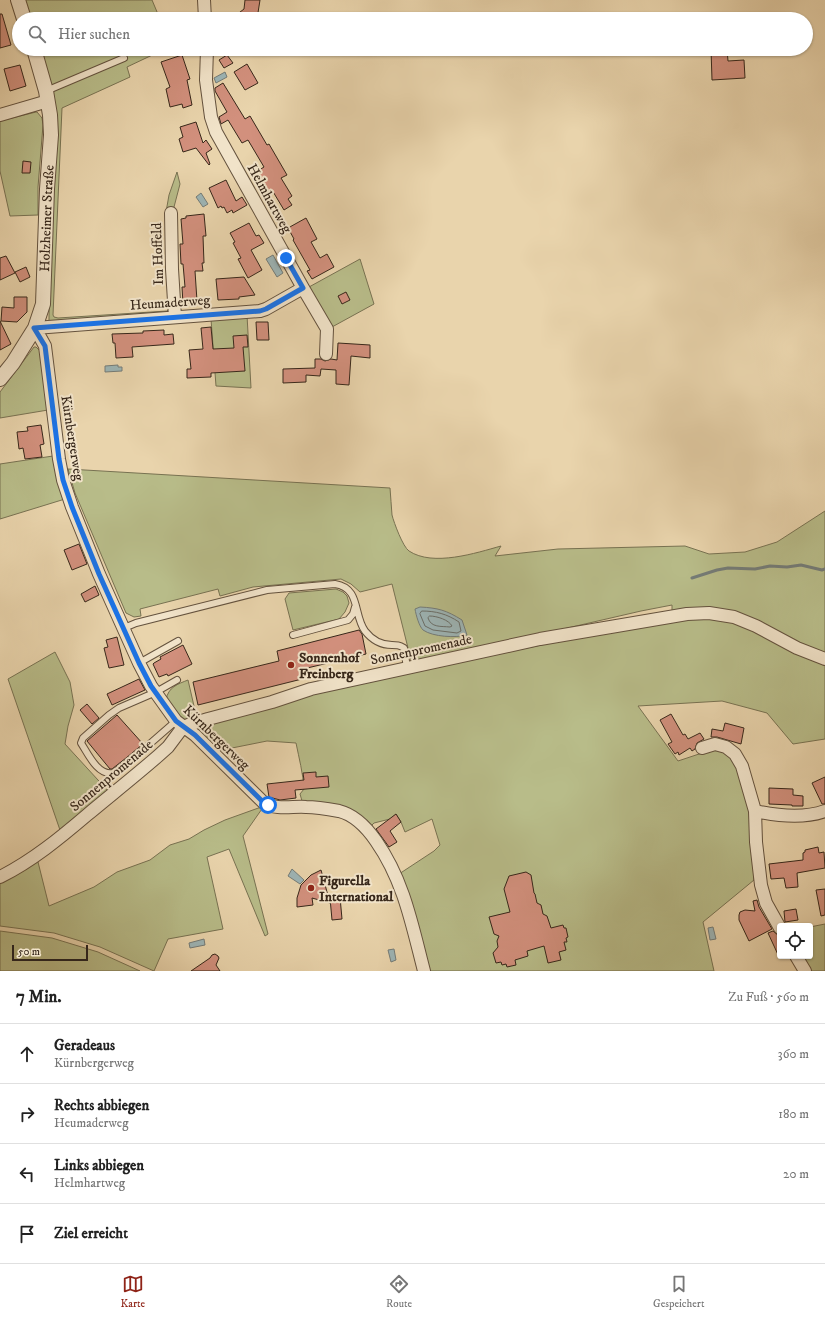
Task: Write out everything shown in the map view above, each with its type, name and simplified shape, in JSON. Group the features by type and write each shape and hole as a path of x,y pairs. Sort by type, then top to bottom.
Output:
{"street":[{"path":"18,0 22,12"},
{"path":"204,0 205,12"},
{"name":"Holzheimer Straße","path":"0,379 13,363 34,328 43,304 46,189 51,135 47,96 36,56"},
{"name":"Helmhartweg","path":"207,56 206,80 211,116 216,132 327,329 326,354"},
{"path":"0,115 47,96"},
{"name":"Im Hoffeld","path":"171,213 175,317"},
{"name":"Heumaderweg","path":"34,328 260,311 303,288"},
{"name":"Kürnbergerweg","path":"34,328 45,346 59,459 63,480 72,507 99,574 139,663 156,692 180,724 200,740 266,804 278,806 312,807 342,812 350,815 363,825 391,864 402,889 412,921 424,971"},
{"name":"Sonnenpromenade","path":"0,877 29,860 61,837 158,756 168,747 178,734 180,724 199,721 272,702 311,688 540,639 627,625 669,616 709,613 734,617 756,626 797,648 825,659"},
{"path":"702,748 711,745 719,745 729,749 735,754 742,766 755,811 756,842 761,885 766,903 777,923"},
{"path":"755,811 779,816 809,815 825,811"},
{"path":"798,959 805,971"}],"lane":[{"path":"47,96 124,58"},
{"path":"124,628 136,623 267,590 335,584 340,585 350,591 360,620 365,631 371,638 379,643 400,645 404,648 407,668"},
{"path":"293,635 348,620 353,614 356,605"},
{"path":"139,663 178,641"},
{"path":"177,680 156,692 109,714 83,738 82,743 92,760 102,771 113,774 180,724"}],"green space":[{"path":"23,0 152,0 157,12 27,12"},
{"path":"40,56 150,56 127,67 130,77 62,108 53,315 54,317 58,318 167,311 169,309 166,212 169,195 177,172 180,184 174,207 170,312 49,321 51,195"},
{"path":"37,112 42,118 43,125 38,187 38,215 10,216 0,171 0,121"},
{"path":"360,259 374,304 332,327 309,287"},
{"path":"247,315 251,388 216,386 211,319"},
{"path":"34,347 40,351 48,410 0,418 0,392"},
{"path":"53,456 65,499 0,519 0,464"},
{"path":"68,469 390,488 392,515 404,545 409,551 419,556 430,558 467,555 501,546 495,556 558,549 685,546 709,554 745,552 777,542 825,511 825,739 793,744 767,713 722,701 638,706 678,761 717,748 736,760 751,811 754,880 703,922 714,971 428,971 399,874 434,851 440,845 432,819 405,832 396,814 390,819 374,823 372,825 372,829 302,801 300,794 304,789 296,743 267,741 217,751 193,730 285,701 428,667 532,647 672,617 672,605 412,664 392,584 360,592 351,584 341,579 253,587 220,596 218,589 140,609 141,616 134,617 126,613 75,493"},
{"path":"336,589 343,592 347,596 349,603 345,612 339,619 293,630 285,599 289,593"},
{"path":"55,652 70,682 74,705 65,744 109,792 61,833 8,679"},
{"path":"188,680 197,719 188,722 182,720 166,700 171,689"},
{"path":"264,806 243,836 268,934 265,936 229,849 207,857 223,929 168,939 154,971 100,947 54,933 0,926 0,880 37,858 49,906 94,887 117,872 150,860 170,845 189,839 225,820"},
{"path":"825,924 825,971 808,971 801,959 813,959 813,926"},
{"path":"0,931 52,938 98,952 140,971 0,971"}],"water":[{"path":"225,72 227,77 216,83 214,78"},
{"path":"201,193 208,204 203,207 196,197"},
{"path":"273,255 283,273 277,277 266,259"},
{"path":"118,365 118,367 122,367 122,371 105,372 105,366"},
{"path":"420,607 442,610 462,620 467,635 445,636 433,634 423,630 419,623 415,609"},
{"path":"292,869 304,880 300,884 288,876"},
{"path":"713,927 716,939 710,940 708,928"},
{"path":"204,939 205,945 190,948 189,943"},
{"path":"394,949 396,960 391,962 388,950"}],"building":[{"path":"245,0 260,0 258,12 240,12 244,9"},
{"path":"0,14 2,14 11,45 0,48"},
{"path":"182,56 190,79 187,80 192,105 183,108 182,104 170,107 166,89 170,87 161,62"},
{"path":"228,56 233,63 224,68 219,60"},
{"path":"711,56 728,56 728,61 744,60 745,78 712,80"},
{"path":"247,64 258,83 245,90 234,72"},
{"path":"20,65 26,86 10,91 4,69"},
{"path":"223,83 245,119 250,116 267,145 269,144 287,175 281,178 292,196 288,199 292,205 284,210 272,190 268,192 256,172 264,167 248,140 242,143 228,120 221,124 219,117 227,112 215,91 215,88"},
{"path":"196,122 203,143 206,140 212,149 206,153 210,164 209,165 196,148 183,152 179,139 183,137 180,127"},
{"path":"23,161 31,162 30,173 22,173"},
{"path":"226,180 236,201 242,197 247,205 233,213 232,210 227,213 224,207 222,208 221,206 218,208 209,188"},
{"path":"204,214 206,236 203,236 203,271 195,271 197,301 183,304 182,287 185,287 183,264 181,264 180,244 183,244 181,219 186,218 186,216"},
{"path":"306,218 317,239 311,242 320,258 327,254 334,267 312,279 307,271 310,270 288,228"},
{"path":"249,223 256,236 259,235 264,243 251,250 262,270 248,278 238,259 241,258 233,243 235,242 230,233"},
{"path":"6,256 15,273 0,280 0,258"},
{"path":"26,267 30,277 20,282 15,272"},
{"path":"244,277 255,295 239,297 239,299 218,300 216,279"},
{"path":"346,292 350,300 342,304 338,296"},
{"path":"14,297 27,297 27,312 17,322 1,321 2,307 14,308"},
{"path":"0,321 11,344 0,350"},
{"path":"256,322 268,322 269,340 257,340"},
{"path":"211,327 213,349 234,348 233,336 247,335 248,347 243,347 245,371 211,373 211,377 187,378 187,369 191,369 189,350 203,349 201,328"},
{"path":"164,330 164,335 173,334 174,344 132,347 133,357 116,358 115,343 113,343 112,334 143,333 143,331"},
{"path":"338,343 370,345 370,358 351,356 349,385 336,384 336,370 321,369 320,376 306,375 306,382 283,383 283,369 315,368 315,359 325,361 331,359 337,360"},
{"path":"41,425 44,444 40,445 42,457 25,459 23,448 19,449 17,432 28,431 27,427"},
{"path":"79,544 87,564 72,570 64,550"},
{"path":"95,586 99,595 85,602 81,594"},
{"name":"Sonnenhof Freinberg","path":"359,630 362,634 366,654 303,669 306,678 198,705 193,682 279,661 277,651"},
{"path":"117,637 124,665 109,668 104,648 108,647 106,640"},
{"path":"183,645 192,664 168,676 167,674 159,677 153,664 161,659 160,657"},
{"path":"139,679 145,690 112,705 107,694"},
{"path":"87,704 99,718 92,724 80,710"},
{"path":"671,714 683,735 685,734 688,739 700,733 704,739 697,743 695,749 692,751 690,748 679,755 678,752 675,754 668,744 672,742 660,720"},
{"path":"117,715 143,744 112,769 110,769 87,741"},
{"path":"725,723 744,728 741,744 717,737 711,737 712,729 723,731"},
{"path":"316,772 316,777 328,776 329,787 295,790 296,798 280,800 269,797 267,784 304,780 303,773"},
{"path":"825,777 825,804 822,804 812,783"},
{"path":"769,788 793,789 793,795 803,796 803,806 769,804"},
{"path":"396,814 401,822 390,831 397,842 389,847 376,829"},
{"path":"818,847 819,853 824,852 825,868 797,873 798,887 786,888 784,878 771,879 769,864 803,860 803,853 805,850"},
{"name":"Figurella International","path":"321,870 330,903 312,898 313,905 297,907 297,898 301,885 311,875"},
{"path":"526,872 531,875 537,903 541,905 543,914 547,916 551,928 563,925 564,928 566,928 568,937 566,938 567,942 564,942 566,950 559,952 561,960 548,963 544,946 527,951 528,956 515,960 516,965 507,967 506,964 502,965 501,962 496,963 493,953 498,947 497,941 499,936 494,934 489,917 510,912 504,889 509,876"},
{"path":"825,889 825,915 821,916 816,890"},
{"path":"340,897 342,919 332,920 330,898"},
{"path":"757,900 759,907 772,929 749,941 739,920 739,915 740,912 745,910 755,911 753,901"},
{"path":"796,909 798,920 785,922 784,911"},
{"path":"773,931 777,934 777,952 768,933"},
{"path":"215,954 219,958 216,965 220,971 191,971 212,955"}],"waterway":[{"path":"692,578 728,568 755,569 770,566 787,567 801,565 822,570 825,569"}],"place":[{"name":"Sonnenhof Freinberg","path":"291,665"},
{"name":"Figurella International","path":"311,888"}],"route":[{"path":"268,805 264,803 195,735 176,721 151,686 139,663 99,574 72,507 63,480 45,346 34,328 260,311 303,288 286,258"}]}
